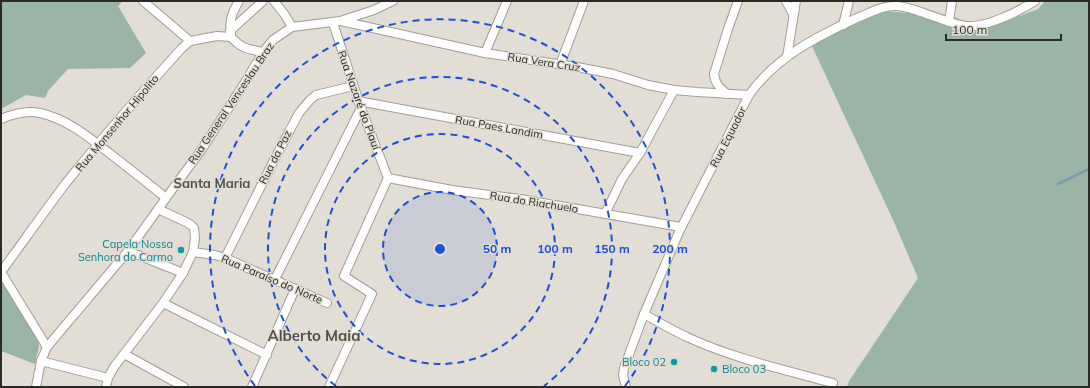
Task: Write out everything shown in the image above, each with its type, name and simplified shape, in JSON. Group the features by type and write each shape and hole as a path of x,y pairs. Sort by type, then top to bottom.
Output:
{"street":[{"path":"143,1 190,41 231,34 263,1"},
{"path":"239,1 230,23 231,34 242,47 263,52"},
{"path":"274,1 292,27"},
{"name":"Rua General Venceslau Braz","path":"36,387 40,361 47,347 128,251 202,149 263,52 273,40 292,27 336,22 374,10 393,1"},
{"path":"485,52 507,1"},
{"path":"560,65 584,1"},
{"path":"728,94 718,85 714,74 738,1"},
{"path":"786,1 793,14"},
{"path":"787,57 796,1"},
{"path":"843,24 849,1"},
{"path":"949,22 952,1"},
{"name":"Rua Equador","path":"626,387 623,375 624,368 644,314 681,227 749,95 760,82 787,57 806,43 843,24 881,8 899,6 916,10 949,22 968,26 977,26 1007,16 1035,1"},
{"name":"Rua Vera Cruz","path":"336,22 485,52 613,74 643,84 674,90 749,95"},
{"name":"Rua Nazaré do Piauí","path":"336,22 359,105 388,178"},
{"name":"Rua Monsenhor Hipolito","path":"1,272 48,207 98,145 161,71 190,41"},
{"name":"Rua da Paz","path":"225,258 298,113 316,95 353,86"},
{"path":"605,214 622,179 640,153 674,90"},
{"path":"274,281 359,105"},
{"name":"Rua Paes Landim","path":"359,105 640,153"},
{"path":"1,119 24,112 38,113 57,118 72,126 98,145 166,198"},
{"path":"329,387 372,294 344,276 388,178"},
{"name":"Rua do Riachuelo","path":"388,178 452,190 520,199 681,227"},
{"path":"106,387 108,378 114,367 163,303 183,273 193,252 194,228 186,222 158,209"},
{"path":"128,251 183,273"},
{"name":"Rua Paraíso do Norte","path":"193,252 225,258 274,281 327,303"},
{"path":"1,272 47,347"},
{"path":"252,387 295,289"},
{"path":"163,303 267,355"},
{"path":"644,314 688,337 718,350 833,383"},
{"path":"124,354 184,387"},
{"path":"40,361 108,378"}],"green space":[{"path":"1,1 123,1 118,6 146,53 130,68 68,69 48,91 45,98 26,95 1,109"},
{"path":"1045,1 1089,1 1089,387 847,387 849,381 918,278 894,222 811,44 884,11 955,17 979,31 1038,9"},
{"path":"1,279 38,337 39,346 35,364 1,351"}],"waterway":[{"path":"1058,184 1089,169"}],"place":[{"name":"Capela Nossa Senhora do Carmo","path":"181,250"},
{"name":"Bloco 02","path":"674,362"},
{"name":"Bloco 03","path":"714,369"}],"district":[{"name":"Santa Maria","path":"212,183"},
{"name":"Alberto Maia","path":"314,336"}]}
